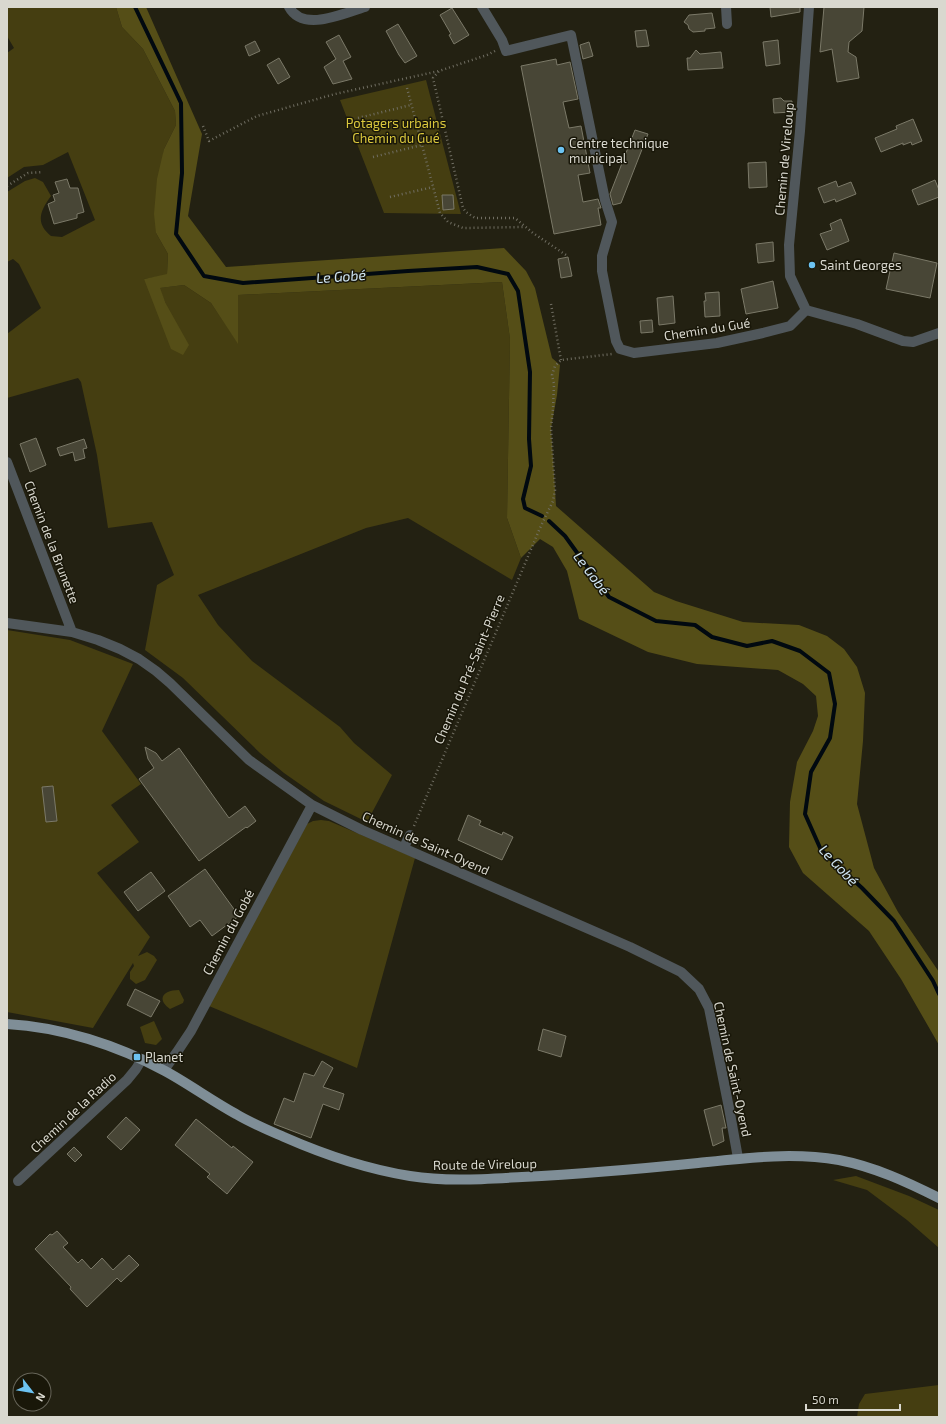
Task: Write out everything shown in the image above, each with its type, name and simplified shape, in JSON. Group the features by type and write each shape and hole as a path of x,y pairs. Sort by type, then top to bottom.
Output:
{"main road":[{"name":"Route de Vireloup","path":"7,1024 42,1028 71,1034 102,1043 142,1059 164,1070 236,1114 273,1132 341,1159 374,1169 413,1177 454,1180 531,1176 622,1170 759,1156 803,1156 841,1161 886,1174 939,1198"}],"street":[{"path":"289,7 292,13 299,18 308,21 319,20 365,7"},
{"path":"482,7 506,51 571,35 605,200 612,222 602,256 602,271 616,341 620,349"},
{"path":"726,7 727,24"},
{"name":"Chemin de Vireloup","path":"806,310 790,276 789,245 800,130 809,7"},
{"path":"806,310 857,324 903,341 913,342 939,333"},
{"name":"Chemin du Gué","path":"620,349 634,353 717,343 763,334 790,326 806,310"},
{"name":"Chemin de la Brunette","path":"7,462 72,632"},
{"name":"Chemin de Saint-Oyend","path":"7,623 72,632 120,649 139,659 156,671 249,760 312,805 328,814 630,947 670,966 689,978 699,989 709,1008 738,1158"},
{"name":"Chemin du Gobé","path":"164,1070 191,1031 216,980 312,805"},
{"path":"404,847 410,836"},
{"name":"Chemin de la Radio","path":"18,1181 127,1080 142,1059"}],"path":[{"path":"203,126 210,141 256,116 335,94 439,71 487,55 504,46"},
{"path":"439,71 433,78 463,208 475,218 515,218 566,255"},
{"path":"407,88 440,213 448,222 463,228 526,227"},
{"path":"358,118 411,105"},
{"path":"373,157 422,146"},
{"path":"7,186 28,173 43,172"},
{"path":"390,197 433,187"},
{"path":"551,304 562,360 614,354 620,349"},
{"name":"Chemin du Pré-Saint-Pierre","path":"410,836 553,501 555,490 551,428 554,384 552,375 555,366 562,360"}],"green space":[{"path":"7,7 116,7 122,27 143,49 175,111 176,125 164,149 156,233 168,254 167,275 144,279 166,304 159,288 184,285 211,303 238,343 238,295 502,282 510,339 507,518 521,558 512,580 408,518 366,528 198,595 218,625 252,661 340,727 354,743 392,775 367,822 324,801 284,773 260,753 183,678 145,650 157,585 174,575 152,522 108,528 97,455 81,382 78,378 7,398 7,334 41,308 19,264 13,259 7,262 7,192 25,181 35,178 43,182 51,196 42,212 41,222 51,236 62,237 95,220 68,152 43,165 24,167 7,178 7,53 14,48 7,36"},
{"name":"Potagers urbains Chemin du Gué","path":"426,80 461,214 384,213 340,100"},
{"path":"7,630 70,640 133,664 102,731 141,784 111,805 139,842 97,873 150,937 138,956 147,952 154,956 157,960 145,980 136,984 130,979 130,972 134,966 133,963 93,1028 7,1012"},
{"path":"313,821 329,821 415,858 357,1068 209,1006 307,824"},
{"path":"179,990 184,1000 183,1003 170,1009 163,1001 164,995 170,991"},
{"path":"154,1021 162,1039 156,1045 145,1043 140,1027"},
{"path":"856,1176 909,1196 939,1210 939,1248 907,1220 867,1190 833,1180"},
{"path":"939,1385 939,1417 857,1417 859,1404 865,1394"}],"shaded area":[{"path":"116,7 146,7 202,134 188,216 226,267 504,248 526,271 535,288 552,358 560,365 557,395 551,428 556,506 654,592 676,601 743,622 799,625 827,636 844,649 857,667 865,693 863,741 857,804 874,868 898,912 939,972 939,1045 901,979 869,931 803,873 789,847 790,802 797,762 813,731 818,716 816,696 803,684 778,670 697,664 648,652 579,619 567,571 553,547 540,539 521,558 507,518 510,339 502,282 238,295 238,344 211,303 184,285 160,288 166,304 189,345 183,355 171,349 144,279 167,274 168,254 156,233 154,214 157,179 164,149 176,125 175,111 143,49 122,27"}],"building":[{"path":"770,7 800,7 800,12 771,17"},
{"path":"824,7 864,7 862,31 849,42 848,52 856,57 859,78 837,82 832,49 820,52"},
{"path":"452,8 469,35 454,44 449,35 451,34 440,15"},
{"path":"712,13 715,28 693,32 684,22 689,15"},
{"path":"398,24 417,56 405,63 386,31"},
{"path":"646,30 649,46 637,47 635,31"},
{"path":"339,35 351,57 343,61 352,79 333,84 324,67 336,59 326,42"},
{"path":"778,40 780,64 766,66 763,42"},
{"path":"255,41 260,51 249,56 245,46"},
{"path":"589,42 593,56 583,59 580,45"},
{"path":"696,50 700,54 721,52 723,68 688,70 687,58 690,58"},
{"path":"279,58 290,77 278,84 267,65"},
{"name":"Centre technique municipal","path":"556,59 557,65 570,62 578,99 563,102 569,128 581,126 590,173 578,175 583,202 598,199 601,208 598,208 601,225 554,234 521,66"},
{"path":"781,98 784,101 792,101 792,112 774,113 773,99"},
{"path":"913,119 922,141 912,145 911,142 903,145 903,143 881,152 875,138 897,129 896,126"},
{"path":"635,130 648,134 621,203 613,205 610,194"},
{"path":"766,162 767,187 749,188 748,163"},
{"path":"67,179 70,188 78,188 84,212 77,214 77,218 54,224 48,204 55,201 53,195 59,193 55,182"},
{"path":"935,180 939,190 939,197 918,205 912,190"},
{"path":"836,181 838,187 851,182 856,194 836,202 835,199 824,203 818,188"},
{"path":"442,195 453,195 454,209 443,210"},
{"path":"841,219 849,241 827,250 820,234 832,230 830,224"},
{"path":"773,242 774,261 758,263 756,244"},
{"path":"894,253 937,263 930,298 886,289"},
{"path":"568,257 572,276 561,278 558,259"},
{"path":"773,281 778,308 746,314 741,289"},
{"path":"719,292 720,316 705,317 705,293"},
{"path":"673,296 675,323 659,325 657,298"},
{"path":"652,320 653,332 641,333 640,321"},
{"path":"36,438 46,465 30,472 20,444"},
{"path":"84,439 87,448 83,449 85,458 75,461 73,452 60,456 57,448"},
{"path":"145,747 156,753 162,761 179,748 229,818 245,806 256,821 199,861 139,779 154,768 148,759"},
{"path":"53,786 57,821 46,822 42,787"},
{"path":"468,815 481,821 479,825 502,835 503,832 513,837 502,860 458,840"},
{"path":"205,869 239,916 212,936 200,920 190,927 168,896"},
{"path":"151,872 165,891 138,911 124,892"},
{"path":"135,989 160,1001 151,1017 127,1005"},
{"path":"543,1029 566,1036 561,1057 538,1050"},
{"path":"322,1061 333,1068 323,1087 344,1094 339,1110 323,1104 311,1138 274,1124 284,1098 294,1102 304,1073 314,1076"},
{"path":"721,1105 726,1128 722,1128 724,1141 713,1146 704,1110"},
{"path":"126,1117 140,1130 121,1150 107,1137"},
{"path":"196,1119 232,1148 233,1146 253,1162 227,1194 207,1177 210,1174 175,1145"},
{"path":"74,1147 82,1155 75,1162 67,1154"},
{"path":"57,1231 68,1243 63,1247 78,1263 82,1259 91,1269 102,1258 113,1270 129,1255 139,1265 121,1282 117,1278 87,1307 70,1289 71,1287 35,1249 50,1234 52,1235"}],"waterway":[{"name":"Le Gobé","path":"135,7 181,103 182,173 176,234 204,276 243,283 477,267 508,274 518,291 530,372 529,439 531,466 523,499 525,508 542,516"},
{"name":"Le Gobé","path":"549,521 565,536 609,597 656,621 695,625 712,637 747,646 772,641 800,651 829,673 835,704 830,738 811,772 805,814 821,850 862,888 894,921 933,981 939,994"}],"place":[{"name":"Centre technique municipal","path":"561,150"},
{"name":"Saint Georges","path":"812,265"},
{"name":"Planet","path":"137,1057"}]}
